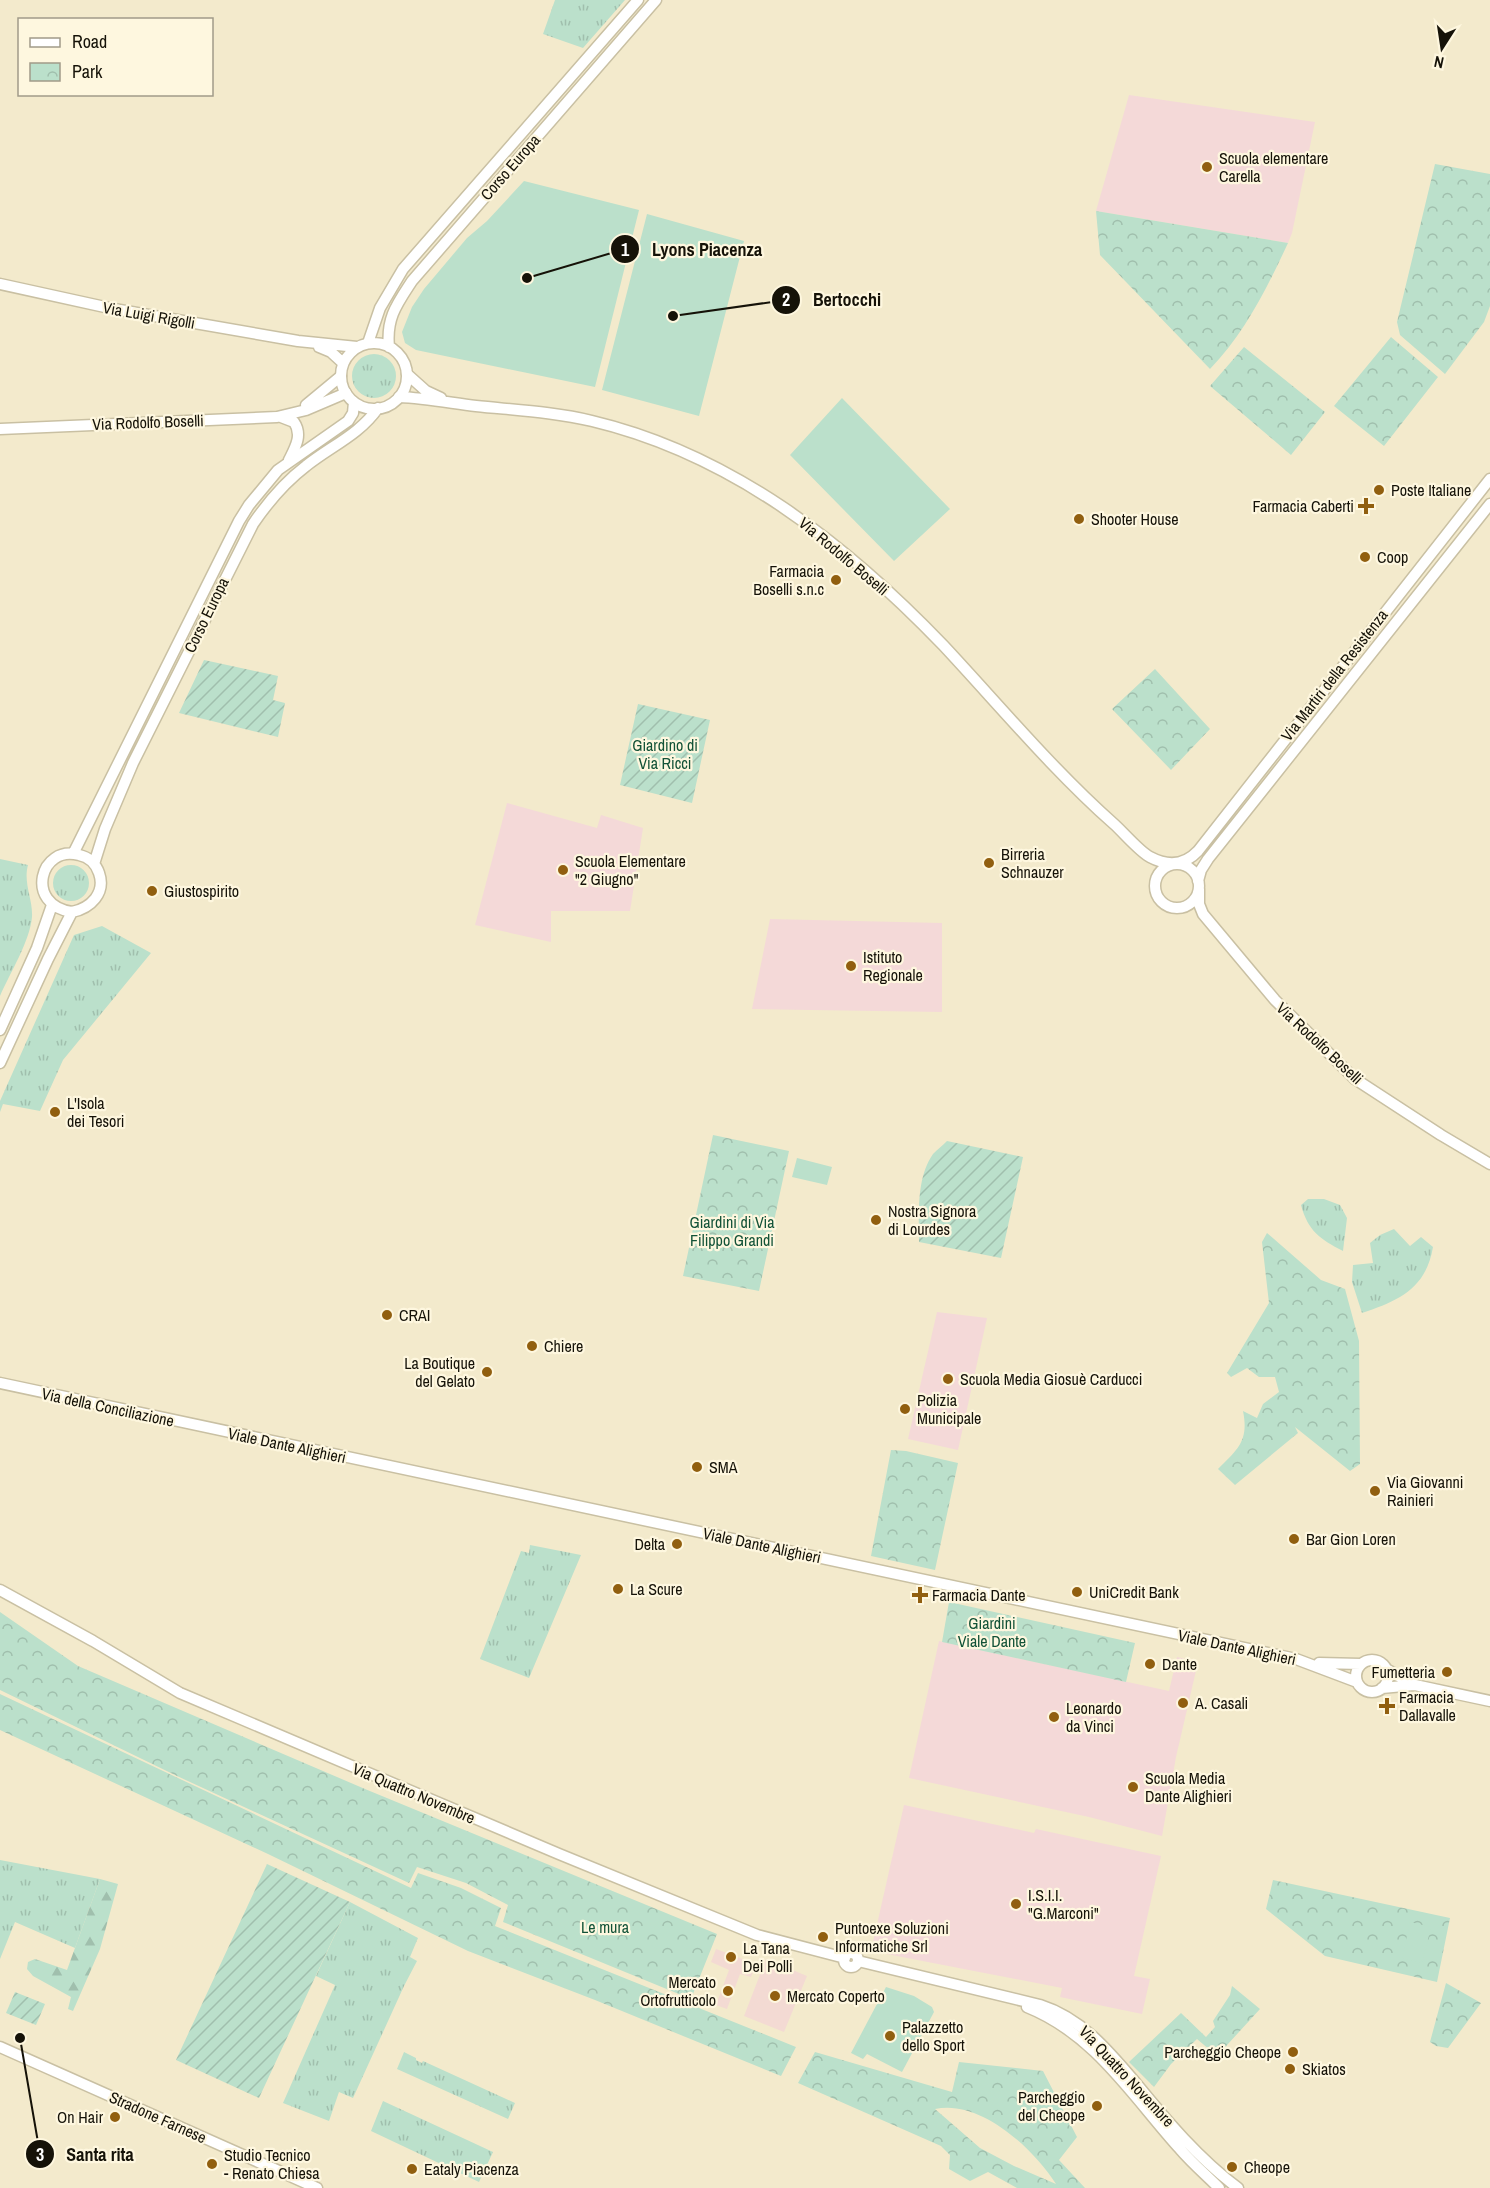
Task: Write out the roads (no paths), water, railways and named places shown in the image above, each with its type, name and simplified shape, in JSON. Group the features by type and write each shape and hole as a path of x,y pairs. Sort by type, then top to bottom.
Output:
{"main road":[{"name":"Corso Europa","path":"363,345 384,299 403,269 638,0"},
{"name":"Corso Europa","path":"390,347 387,332 390,317 412,280 656,0"},
{"name":"Via Luigi Rigolli","path":"0,284 114,309 298,341 326,349 343,363"},
{"name":"Via Luigi Rigolli","path":"298,341 363,345"},
{"path":"390,347 375,343 363,345 352,352 343,363 341,376 346,393 354,402 369,408 378,408 399,397 407,375"},
{"name":"Via Rodolfo Boselli","path":"390,347 404,363 407,375 426,391 456,403"},
{"name":"Via Rodolfo Boselli","path":"296,412 341,376"},
{"name":"Via Rodolfo Boselli","path":"0,429 277,417 346,393"},
{"name":"Via Rodolfo Boselli","path":"399,397 591,420 637,434 686,453 757,489 830,540 867,572 939,642 1073,786 1147,856 1174,864"},
{"name":"Corso Europa","path":"73,854 231,536 249,505 289,460 342,426 351,416 354,402"},
{"name":"Corso Europa","path":"72,912 82,910 97,898 100,877 94,864 105,829 133,763 253,524 294,476 322,454 359,431 378,408"},
{"name":"Corso Europa","path":"277,417 291,420 297,428 297,444 289,460"},
{"name":"Via Martiri della Resistenza","path":"1174,864 1184,862 1194,855 1490,478"},
{"name":"Via Martiri della Resistenza","path":"1199,885 1199,874 1205,862 1490,504"},
{"path":"1269,759 1280,768"},
{"path":"0,1063 72,912 62,911 52,905 43,891 43,874 53,860 60,855 85,856 94,864"},
{"name":"Via Rodolfo Boselli","path":"1147,856 1155,882"},
{"path":"1174,864 1182,864 1191,869 1199,885 1199,904 1203,914 1170,907 1161,902 1156,893 1155,882 1162,869 1174,864"},
{"path":"1179,908 1194,900 1199,885"},
{"path":"0,1030 37,948 52,905"},
{"name":"Via Rodolfo Boselli","path":"1203,914 1275,1000 1355,1079 1490,1164"},
{"name":"Via della Conciliazione","path":"0,1383 217,1430"},
{"name":"Viale Dante Alighieri","path":"217,1430 1307,1662 1339,1665 1361,1664"},
{"name":"Via Quattro Novembre","path":"0,1590 93,1641 180,1693 548,1850 757,1935 845,1958 847,1955 854,1954 858,1961 998,1996 1040,2004 1067,2015 1087,2030 1194,2148 1238,2188"},
{"path":"1415,1685 1382,1688 1369,1692 1361,1688 1357,1682 1357,1670 1361,1664 1374,1660 1415,1685 1490,1701"},
{"name":"Viale Dante Alighieri","path":"1307,1662 1357,1682"},
{"path":"1382,1688 1388,1677 1386,1669"},
{"name":"Via Quattro Novembre","path":"998,1996 1044,2014 1064,2026 1102,2058 1186,2156 1218,2188"},
{"path":"1064,2026 1083,2035 1113,2064 1121,2066"},
{"name":"Stradone Farnese","path":"0,2047 317,2188"},
{"path":"1135,2082 1137,2090 1149,2104 1150,2112"},
{"path":"1186,2156 1193,2157 1213,2175 1226,2178"}],"place":[{"name":"Scuola elementare Carella","path":"1207,167"},
{"name":"Lyons Piacenza","path":"527,278"},
{"name":"Bertocchi","path":"673,316"},
{"name":"Poste Italiane","path":"1379,490"},
{"name":"Farmacia Caberti","path":"1366,506"},
{"name":"Shooter House","path":"1079,519"},
{"name":"Coop","path":"1365,557"},
{"name":"Farmacia Boselli s.n.c","path":"836,580"},
{"name":"Birreria Schnauzer","path":"989,863"},
{"name":"Scuola Elementare \"2 Giugno\"","path":"563,870"},
{"name":"Giustospirito","path":"152,891"},
{"name":"Istituto Regionale","path":"851,966"},
{"name":"L'Isola dei Tesori","path":"55,1112"},
{"name":"Nostra Signora di Lourdes","path":"876,1220"},
{"name":"CRAI","path":"387,1315"},
{"name":"Chiere","path":"532,1346"},
{"name":"La Boutique del Gelato","path":"487,1372"},
{"name":"Scuola Media Giosuè Carducci","path":"948,1379"},
{"name":"Polizia Municipale","path":"905,1409"},
{"name":"SMA","path":"697,1467"},
{"name":"Via Giovanni Rainieri","path":"1375,1491"},
{"name":"Bar Gion Loren","path":"1294,1539"},
{"name":"Delta","path":"677,1544"},
{"name":"La Scure","path":"618,1589"},
{"name":"UniCredit Bank","path":"1077,1592"},
{"name":"Farmacia Dante","path":"920,1595"},
{"name":"Dante","path":"1150,1664"},
{"name":"Fumetteria","path":"1447,1672"},
{"name":"A. Casali","path":"1183,1703"},
{"name":"Farmacia Dallavalle","path":"1387,1706"},
{"name":"Leonardo da Vinci","path":"1054,1717"},
{"name":"Scuola Media Dante Alighieri","path":"1133,1787"},
{"name":"I.S.I.I. \"G.Marconi\"","path":"1016,1904"},
{"name":"Puntoexe Soluzioni Informatiche Srl","path":"823,1937"},
{"name":"La Tana Dei Polli","path":"731,1957"},
{"name":"Mercato Ortofrutticolo","path":"728,1991"},
{"name":"Mercato Coperto","path":"775,1996"},
{"name":"Palazzetto dello Sport","path":"890,2036"},
{"name":"Santa rita","path":"20,2038"},
{"name":"Parcheggio Cheope","path":"1293,2052"},
{"name":"Skiatos","path":"1290,2069"},
{"name":"Parcheggio del Cheope","path":"1097,2106"},
{"name":"On Hair","path":"115,2117"},
{"name":"Studio Tecnico - Renato Chiesa","path":"212,2164"},
{"name":"Cheope","path":"1232,2167"},
{"name":"Eataly Piacenza","path":"412,2169"}],"park label":[{"name":"Giardino di Via Ricci","path":"665,754"},
{"name":"Giardini di Via Filippo Grandi","path":"732,1231"},
{"name":"Giardini Viale Dante","path":"992,1632"},
{"name":"Le mura","path":"605,1927"}]}
